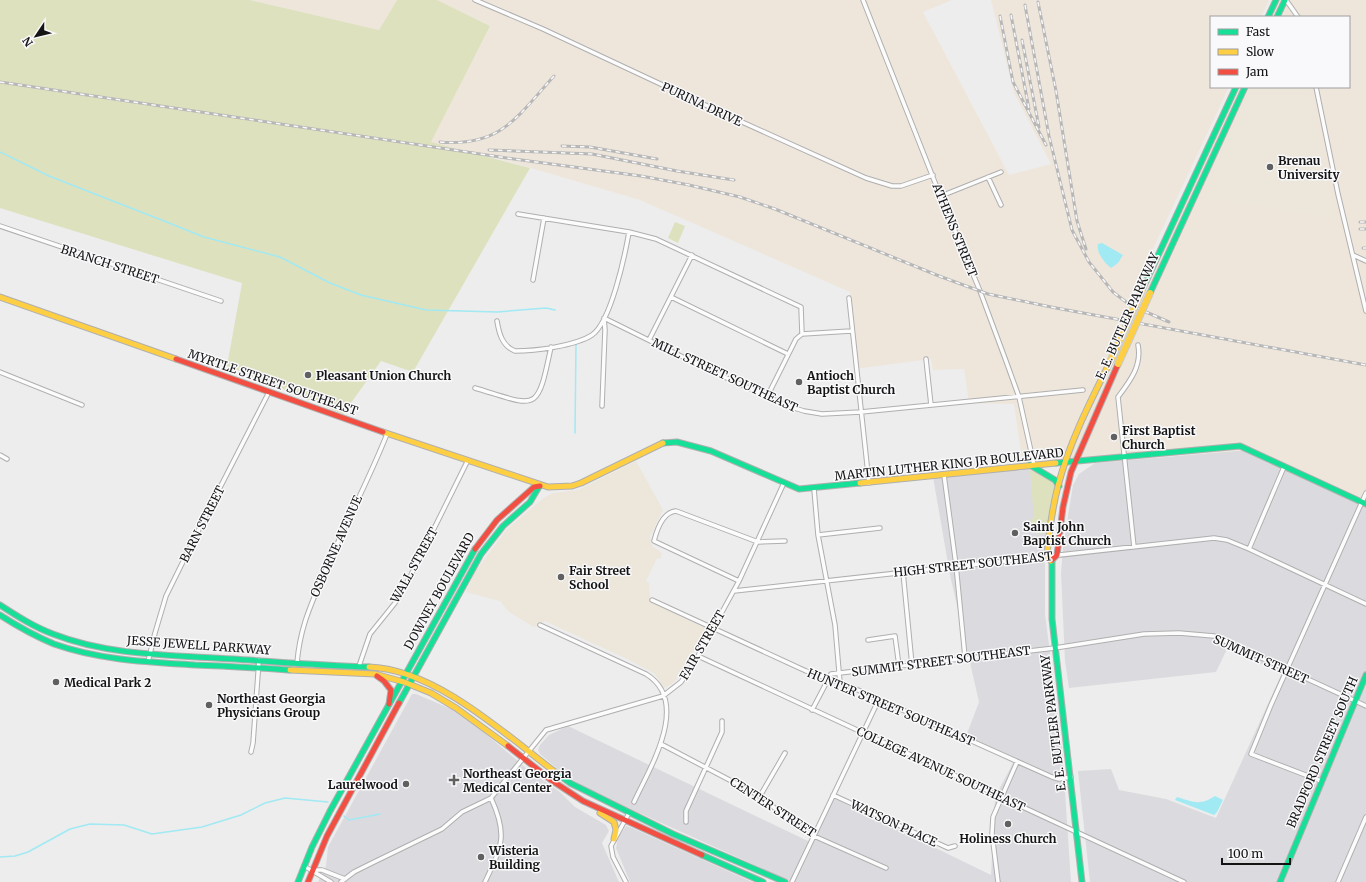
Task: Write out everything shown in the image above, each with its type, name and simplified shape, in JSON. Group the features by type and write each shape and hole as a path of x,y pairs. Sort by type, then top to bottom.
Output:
{"main road":[{"path":"1268,16 1276,0"},
{"path":"1278,16 1286,0"},
{"name":"E. E. BUTLER PARKWAY","path":"1082,882 1051,604 1049,559 1058,486 1064,463 1083,417 1110,362 1236,88"},
{"name":"E. E. BUTLER PARKWAY","path":"1056,555 1063,505 1071,472 1088,429 1245,88"},
{"name":"MYRTLE STREET SOUTHEAST","path":"0,297 467,462 540,485"},
{"name":"MARTIN LUTHER KING JR BOULEVARD","path":"540,485 548,487 576,485 653,446 676,441 700,446 783,485 799,489 814,489 1210,447 1240,446 1364,503"},
{"path":"1032,465 1052,479 1058,486"},
{"name":"DOWNEY BOULEVARD","path":"298,882 330,811 468,560 484,534 503,512 534,487 540,485"},
{"name":"DOWNEY BOULEVARD","path":"308,882 327,836 482,552 504,526 537,496 540,485"},
{"path":"1049,559 1056,555"},
{"name":"JESSE JEWELL PARKWAY","path":"0,605 31,625 78,643 136,654 375,667 406,673 461,701 570,783 673,834 785,882"},
{"name":"JESSE JEWELL PARKWAY","path":"0,616 25,632 96,657 148,662 375,674 390,677 443,699 456,707 577,797"},
{"path":"375,674 384,681 391,690 388,704"},
{"name":"BRADFORD STREET SOUTH","path":"1280,882 1366,675"},
{"path":"577,797 624,821 763,882"},
{"path":"577,797 614,822 616,826 614,838"}],"street":[{"name":"PURINA DRIVE","path":"475,0 543,29 866,178 892,186 902,186 933,175"},
{"name":"ATHENS STREET","path":"863,0 980,291 1019,397 1032,465"},
{"path":"1286,0 1297,16"},
{"path":"1316,88 1366,311"},
{"path":"941,196 1001,172"},
{"path":"988,177 1001,205"},
{"path":"518,214 629,232 656,239 801,307 802,334"},
{"path":"533,280 544,218"},
{"name":"BRANCH STREET","path":"0,226 221,301"},
{"path":"497,321 500,336 511,350 518,351 568,345 592,334 604,318 619,277 629,232"},
{"path":"649,340 692,255"},
{"path":"1353,255 1366,262"},
{"path":"671,297 788,354"},
{"path":"849,298 851,331 869,483"},
{"path":"602,406 605,330 604,318"},
{"name":"MILL STREET SOUTHEAST","path":"604,318 767,397 804,411 822,414 861,412 1083,390"},
{"path":"767,397 796,339 802,334 851,331"},
{"path":"1134,547 1118,397 1134,376 1140,356 1138,345"},
{"path":"475,388 522,402 533,401 539,394 543,384 551,347"},
{"path":"926,359 931,405"},
{"path":"0,372 82,405"},
{"name":"BARN STREET","path":"148,662 166,596 269,392"},
{"name":"OSBORNE AVENUE","path":"297,663 304,619 351,510 378,457 387,434"},
{"path":"0,455 7,459"},
{"name":"WALL STREET","path":"359,666 370,634 395,603 411,575 467,462"},
{"path":"1249,549 1284,466"},
{"path":"944,475 956,565 965,657"},
{"name":"FAIR STREET","path":"663,696 681,682 698,656 739,581 783,485"},
{"path":"814,489 818,536 835,625 840,682"},
{"path":"1321,782 1251,754 1324,585 1364,503 1366,493"},
{"path":"739,581 654,541 666,515 671,511 676,511 758,542 785,541"},
{"path":"818,536 880,528"},
{"name":"HIGH STREET SOUTHEAST","path":"1056,555 1214,538 1227,540 1366,604"},
{"name":"HIGH STREET SOUTHEAST","path":"734,591 956,565 1049,559"},
{"path":"903,572 912,664"},
{"name":"HUNTER STREET SOUTHEAST","path":"652,600 806,670 840,682 1052,777 1059,779 1071,777"},
{"path":"540,625 646,674 654,680 663,696 667,719 666,730 634,802"},
{"name":"SUMMIT STREET","path":"1055,648 1144,634 1179,633 1214,636 1366,706"},
{"path":"868,640 896,636 899,666"},
{"name":"SUMMIT STREET SOUTHEAST","path":"828,677 831,674 839,672 1055,648"},
{"name":"COLLEGE AVENUE SOUTHEAST","path":"698,656 862,734 1184,882"},
{"path":"251,752 253,743 259,660"},
{"path":"812,710 828,677"},
{"path":"312,870 322,870 343,881 372,863 442,829 462,812 491,798 540,736 553,727 663,696"},
{"path":"792,882 878,699"},
{"path":"686,822 686,811 722,732 722,722"},
{"name":"CENTER STREET","path":"661,744 760,796 793,823 814,836 886,868"},
{"path":"760,796 785,754"},
{"path":"998,882 992,825 993,817 1017,762"},
{"name":"WATSON PLACE","path":"833,796 948,848 955,846"},
{"path":"485,882 496,860 502,837 499,818 491,798"},
{"path":"626,882 610,846 628,813"},
{"path":"1338,882 1366,817"},
{"path":"304,866 331,882"}],"shaded area":[{"path":"250,0 397,0 379,30"},
{"path":"437,0 952,0 923,12 1009,175 1051,164 1014,93 991,0 1269,0 1261,16 1210,16 1210,88 1229,88 1127,304 1135,312 1240,88 1350,88 1350,16 1271,16 1278,0 1366,0 1366,506 1248,450 1023,467 1014,404 969,403 964,369 933,370 931,359 855,369 850,292 640,200 500,159 430,142 490,26"},
{"name":"Brenau University","path":"1251,88 1307,88 1336,219 1210,198 1209,181"},
{"path":"1248,450 1366,506 1366,882 1090,882 1078,771 1111,769 1119,790 1166,799 1216,818 1282,673 1227,649 1216,672 1069,688 1065,661 1061,573 1063,548 1073,485 1079,474 1095,463"},
{"name":"Fair Street School","path":"636,461 663,510 650,536 652,546 662,553 660,559 657,558 646,581 649,583 650,602 704,627 705,630 682,673 672,684 664,688 654,673 625,658 545,621 534,627 509,612 500,601 466,592 475,572 507,529 545,497 554,493 578,490"},
{"path":"1030,466 1053,484 1045,540 1045,614 1062,746 1071,882 792,882 635,811 584,786 563,774 540,754 538,750 540,745 549,735 568,726 810,842 831,797 991,875 995,797 1013,763 965,739 979,702 950,575 933,477"},
{"name":"Northeast Georgia Medical Center","path":"412,694 416,694 456,711 473,723 526,768 560,792 575,807 606,825 609,831 602,843 619,882 318,882 326,866 328,847"},
{"path":"626,826 752,882 630,882 616,848 618,838"}],"green space":[{"path":"0,0 250,0 379,30 397,0 437,0 490,26 431,142 530,168 413,372 381,361 343,414 227,366 242,283 0,208"},
{"path":"675,222 685,226 678,243 668,238"},
{"path":"1030,470 1050,480 1055,486 1047,533 1037,534 1036,530 1032,529 1031,519 1034,518"}],"water":[{"path":"1102,243 1123,255 1118,263 1111,268 1104,261 1098,251 1098,244"},
{"path":"1215,796 1223,800 1214,815 1175,800 1177,797 1192,802 1201,802"}],"waterway":[{"path":"0,152 49,176 204,237 280,257 330,283 361,295 426,310 497,312 546,308 555,310"},
{"path":"575,433 576,343"},
{"path":"0,857 15,856 28,852 70,829 90,824 124,825 152,834 202,827 241,815 265,803 285,798 328,802"},
{"path":"344,816 349,820 380,814"}],"railway":[{"path":"1038,2 1056,91 1077,221 1086,249"},
{"path":"1025,5 1049,136 1072,230 1089,262 1113,292 1130,305 1169,322"},
{"path":"1011,15 1029,109"},
{"path":"1000,16 1013,82 1046,145"},
{"path":"1022,40 1039,127"},
{"path":"440,142 478,140 493,134 518,116 554,76"},
{"path":"0,82 514,159 641,176 689,185 740,197 775,209 939,276 988,294 1056,308 1366,365"},
{"path":"562,146 590,147 657,159"},
{"path":"489,150 592,154 677,171 734,180"},
{"path":"1360,222 1366,222"},
{"path":"1360,229 1366,229"}],"traffic: fast":[{"path":"1268,16 1276,0"},
{"path":"1277,16 1285,0"},
{"path":"1142,290 1236,88"},
{"path":"1150,293 1245,88"},
{"path":"663,443 677,442 711,451 799,489 860,483"},
{"path":"1056,463 1240,446 1366,504"},
{"path":"1030,465 1055,480 1059,486"},
{"path":"399,703 481,554 503,526 530,502 540,485"},
{"path":"298,882 312,847 330,811 475,549"},
{"path":"1052,560 1052,619 1082,882"},
{"path":"0,605 32,625 53,634 96,647 119,651 318,665 369,667"},
{"path":"0,615 40,638 54,644 88,654 142,661 290,670"},
{"path":"1280,882 1366,675"},
{"path":"555,772 570,783 673,834 785,882"},
{"path":"702,855 763,882"}],"traffic: slow":[{"path":"1110,362 1142,290"},
{"path":"1118,364 1150,293"},
{"path":"0,297 176,359"},
{"path":"1051,561 1047,556 1052,512 1063,470 1081,423 1110,362"},
{"path":"383,432 548,487 572,486 581,483 663,443"},
{"path":"860,483 1056,463"},
{"path":"369,667 394,671 419,679 444,691 492,723 555,772"},
{"path":"290,670 375,674 404,682 431,693 456,708 508,746"},
{"path":"600,813 614,822 616,830 614,839"}],"traffic: jam":[{"path":"176,359 383,432"},
{"path":"1052,560 1057,555 1063,507 1071,472 1118,364"},
{"path":"475,549 497,520 534,487 540,486"},
{"path":"377,676 384,681 391,690 389,704"},
{"path":"308,882 327,836 399,703"},
{"path":"508,746 551,780 583,801 702,855"}],"place":[{"name":"Brenau University","path":"1270,167"},
{"name":"Pleasant Union Church","path":"308,375"},
{"name":"Antioch Baptist Church","path":"799,382"},
{"name":"First Baptist Church","path":"1114,437"},
{"name":"Saint John Baptist Church","path":"1015,533"},
{"name":"Fair Street School","path":"561,577"},
{"name":"Medical Park 2","path":"56,682"},
{"name":"Northeast Georgia Physicians Group","path":"209,705"},
{"name":"Northeast Georgia Medical Center","path":"454,780"},
{"name":"Laurelwood","path":"406,784"},
{"name":"Holiness Church","path":"1008,824"},
{"name":"Wisteria Building","path":"481,857"}]}
